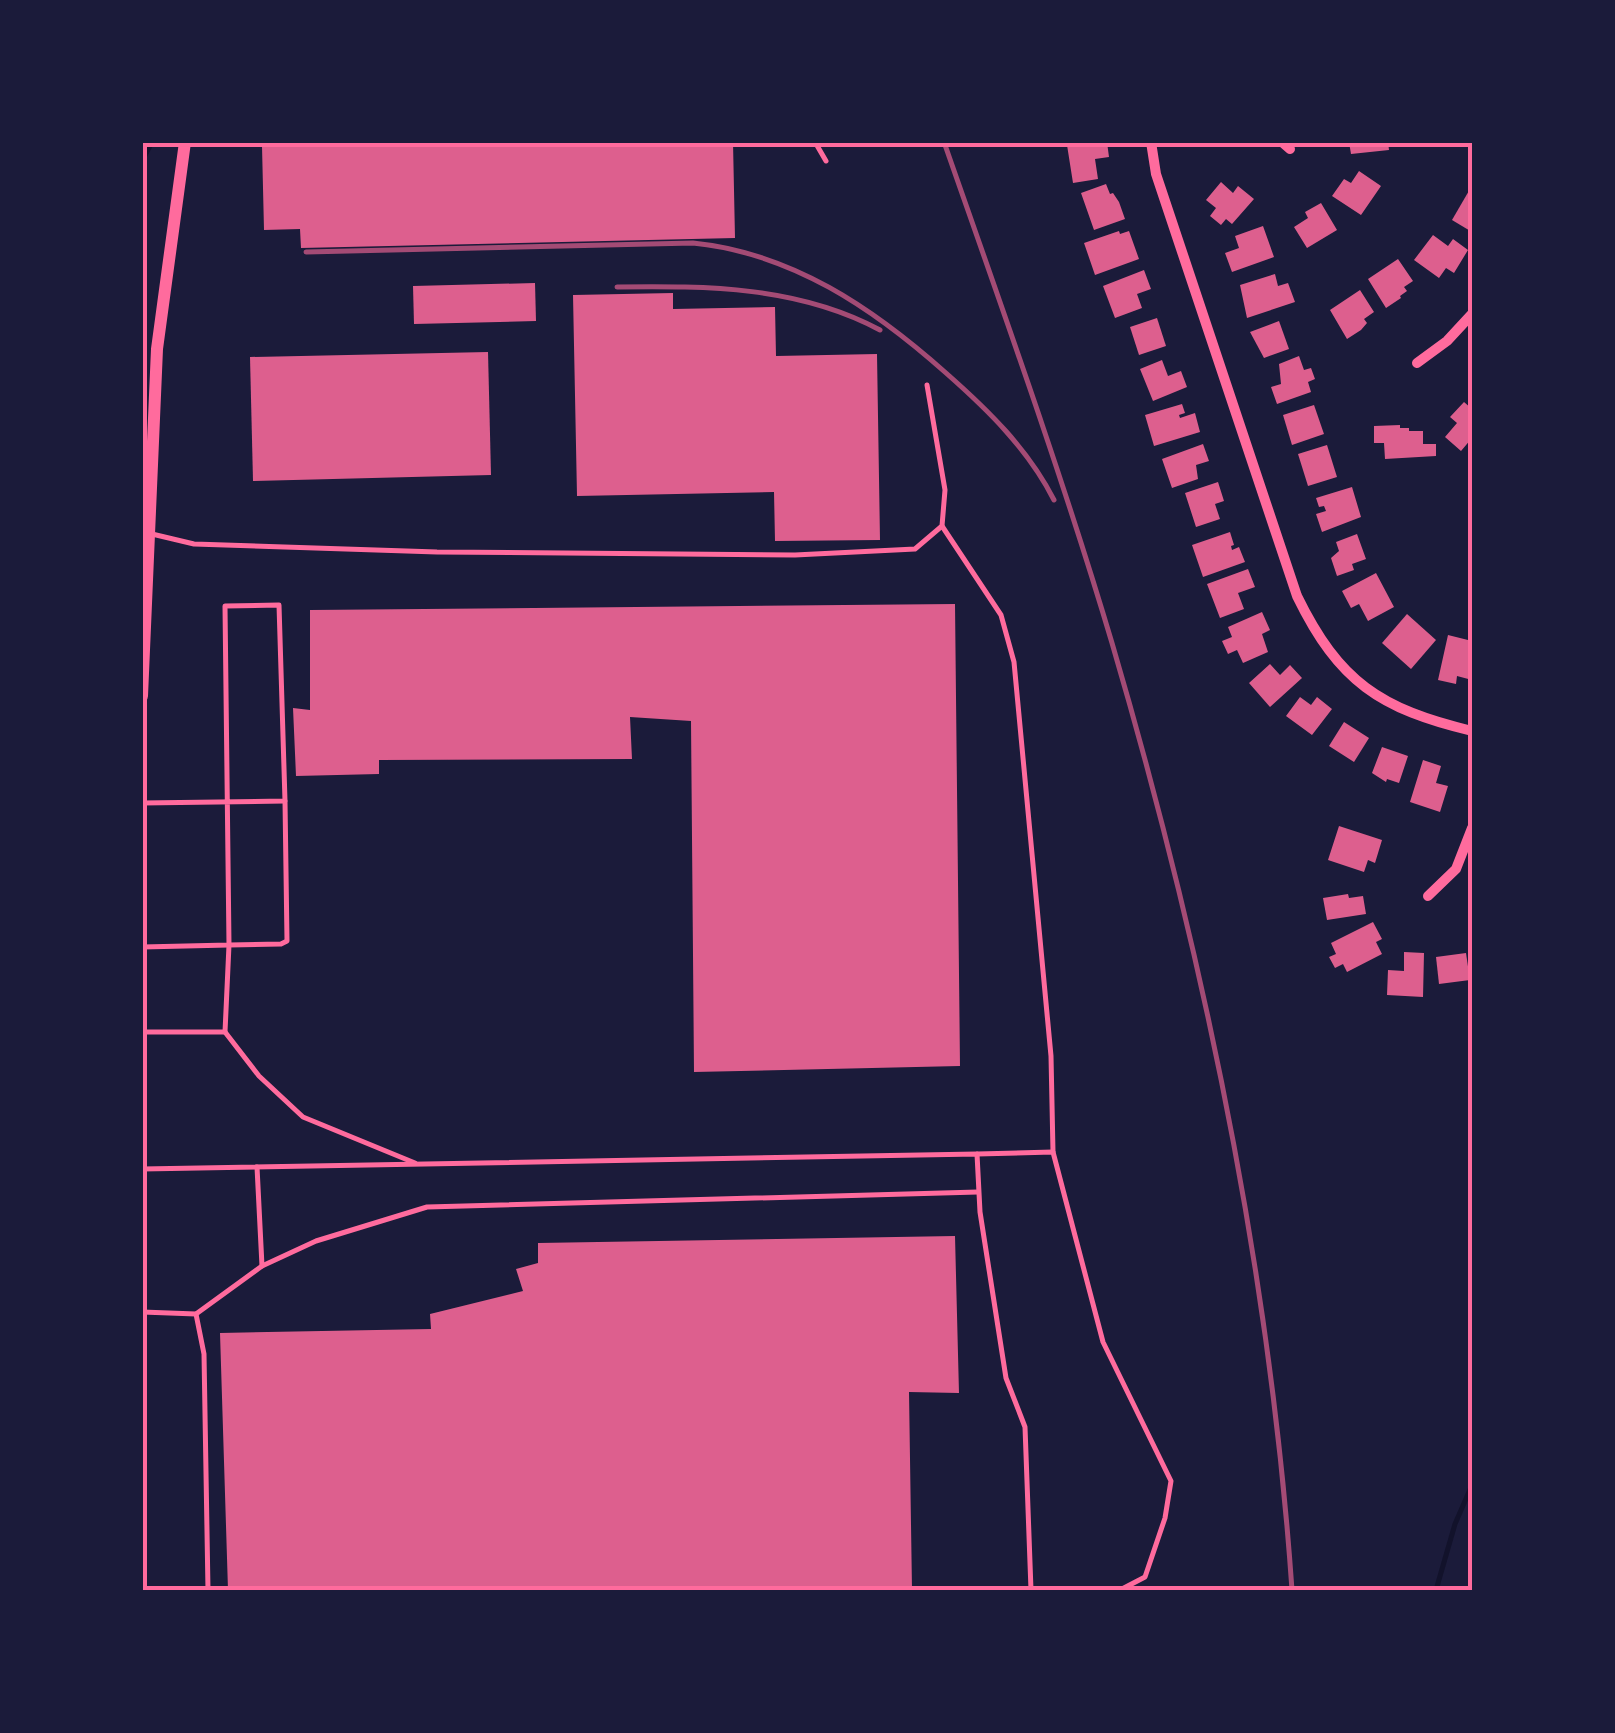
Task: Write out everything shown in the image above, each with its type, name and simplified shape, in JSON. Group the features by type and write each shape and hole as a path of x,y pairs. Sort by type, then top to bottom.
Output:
{"street":[{"path":"142,696 160,314 184,142"},
{"path":"1151,142 1168,210 1297,596 1315,633 1347,672 1382,700 1422,719 1472,731"},
{"path":"1417,363 1448,341 1472,314"},
{"path":"1428,896 1456,869 1472,828"}],"lane":[{"path":"815,142 826,161"},
{"path":"926,385 946,490 942,526 1001,614 1014,662 1049,1037 1053,1152 1103,1342 1171,1482 1165,1518 1145,1577 1120,1590"},
{"path":"149,533 213,545 437,552 795,555 916,549 942,526"},
{"path":"142,947 229,946 281,944 287,941 279,605 225,606 229,946 225,1032 259,1076 304,1117 418,1164"},
{"path":"142,803 285,801"},
{"path":"142,1032 225,1032"},
{"path":"142,1169 1053,1152"},
{"path":"977,1154 1006,1378 1024,1427 1031,1590"},
{"path":"257,1166 262,1266"},
{"path":"142,1312 196,1314 262,1266 316,1241 427,1207 979,1192"},
{"path":"196,1314 204,1354 208,1590"}],"building":[{"path":"299,142 733,142 735,238 301,248 300,229 264,230 262,146"},
{"path":"1107,142 1109,157 1095,159 1098,179 1073,183 1067,145"},
{"path":"1349,142 1388,142 1389,150 1351,154"},
{"path":"1359,171 1381,186 1361,215 1332,196 1344,179 1351,183"},
{"path":"1221,182 1233,193 1238,186 1254,199 1232,224 1226,219 1221,225 1210,216 1216,208 1206,200"},
{"path":"1106,184 1125,219 1094,230 1081,193"},
{"path":"1472,190 1472,232 1452,220"},
{"path":"1321,203 1337,230 1307,248 1294,227 1308,218 1305,212"},
{"path":"1263,226 1274,257 1232,272 1225,253 1239,248 1235,236"},
{"path":"1129,231 1139,259 1095,275 1084,243"},
{"path":"1433,235 1448,246 1453,239 1468,250 1454,273 1446,268 1439,278 1414,260"},
{"path":"1398,259 1413,281 1404,287 1407,291 1401,298 1386,308 1368,279"},
{"path":"1144,270 1151,289 1137,294 1142,308 1115,318 1103,286"},
{"path":"1275,274 1278,286 1288,283 1295,302 1247,318 1240,285"},
{"path":"535,283 536,321 414,324 413,286"},
{"path":"1360,290 1374,312 1364,319 1367,323 1361,330 1347,339 1330,310"},
{"path":"673,293 673,309 775,307 776,356 877,354 880,540 775,541 774,492 577,496 573,295"},
{"path":"1157,318 1166,346 1139,355 1130,327"},
{"path":"1279,321 1289,349 1264,358 1250,332"},
{"path":"488,352 491,475 253,481 250,357"},
{"path":"1299,356 1304,370 1311,368 1315,379 1308,382 1311,392 1277,404 1271,387 1281,384 1279,364"},
{"path":"1162,360 1168,376 1181,371 1187,387 1153,401 1140,369"},
{"path":"1464,402 1472,409 1472,438 1461,451 1445,437 1457,423 1450,417"},
{"path":"1182,404 1185,413 1180,418 1195,413 1200,432 1154,446 1145,415"},
{"path":"1314,405 1324,434 1292,445 1283,415"},
{"path":"1400,425 1409,431 1423,431 1423,444 1436,444 1436,456 1385,459 1384,443 1374,443 1374,426"},
{"path":"1203,444 1209,461 1196,465 1198,479 1172,488 1162,459"},
{"path":"1327,445 1337,477 1308,486 1298,454"},
{"path":"1218,482 1224,501 1215,504 1220,519 1196,527 1185,493"},
{"path":"1352,487 1361,517 1322,532 1316,514 1326,511 1324,506 1319,507 1316,498"},
{"path":"1230,532 1232,550 1239,547 1245,562 1203,577 1192,545"},
{"path":"1357,534 1366,559 1352,564 1354,570 1337,576 1331,558 1339,551 1336,542"},
{"path":"1248,569 1255,587 1238,593 1244,609 1220,618 1207,584"},
{"path":"1376,573 1394,607 1368,621 1359,604 1351,608 1342,591"},
{"path":"955,604 960,1066 694,1072 691,721 630,717 632,759 379,760 379,774 296,776 293,708 310,710 310,610"},
{"path":"1262,612 1270,630 1262,634 1268,652 1243,663 1237,650 1228,654 1222,641 1232,637 1228,627"},
{"path":"1407,614 1436,640 1411,669 1382,643"},
{"path":"1448,635 1472,641 1472,680 1457,676 1456,684 1438,680"},
{"path":"1270,664 1280,675 1290,665 1302,678 1270,707 1249,683"},
{"path":"1300,697 1311,705 1317,697 1332,709 1312,735 1286,716"},
{"path":"1344,722 1369,738 1354,762 1329,746"},
{"path":"1382,747 1408,756 1399,783 1387,779 1386,782 1372,773"},
{"path":"1423,760 1441,766 1436,783 1448,786 1440,812 1410,802"},
{"path":"1339,826 1382,840 1375,863 1368,860 1364,872 1328,860"},
{"path":"1348,894 1349,898 1363,896 1366,914 1327,920 1323,898"},
{"path":"1373,922 1382,939 1376,942 1382,954 1347,972 1343,964 1335,968 1329,957 1336,954 1331,943"},
{"path":"1404,952 1424,953 1423,997 1387,995 1388,970 1404,971"},
{"path":"1466,953 1470,980 1439,984 1436,957"},
{"path":"955,1236 959,1393 909,1392 912,1590 228,1590 220,1333 431,1329 430,1314 523,1291 516,1269 538,1263 538,1243"}],"waterway":[{"path":"142,161 152,142"},
{"path":"1436,1590 1455,1524 1472,1485"}],"railway":[{"path":"944,142 1093,580 1175,875 1228,1112 1249,1231 1282,1471 1292,1590"},
{"path":"306,252 693,243 764,258 829,287 918,349 1006,431 1054,500"},
{"path":"617,287 719,289 785,297 849,315 880,330"}]}
